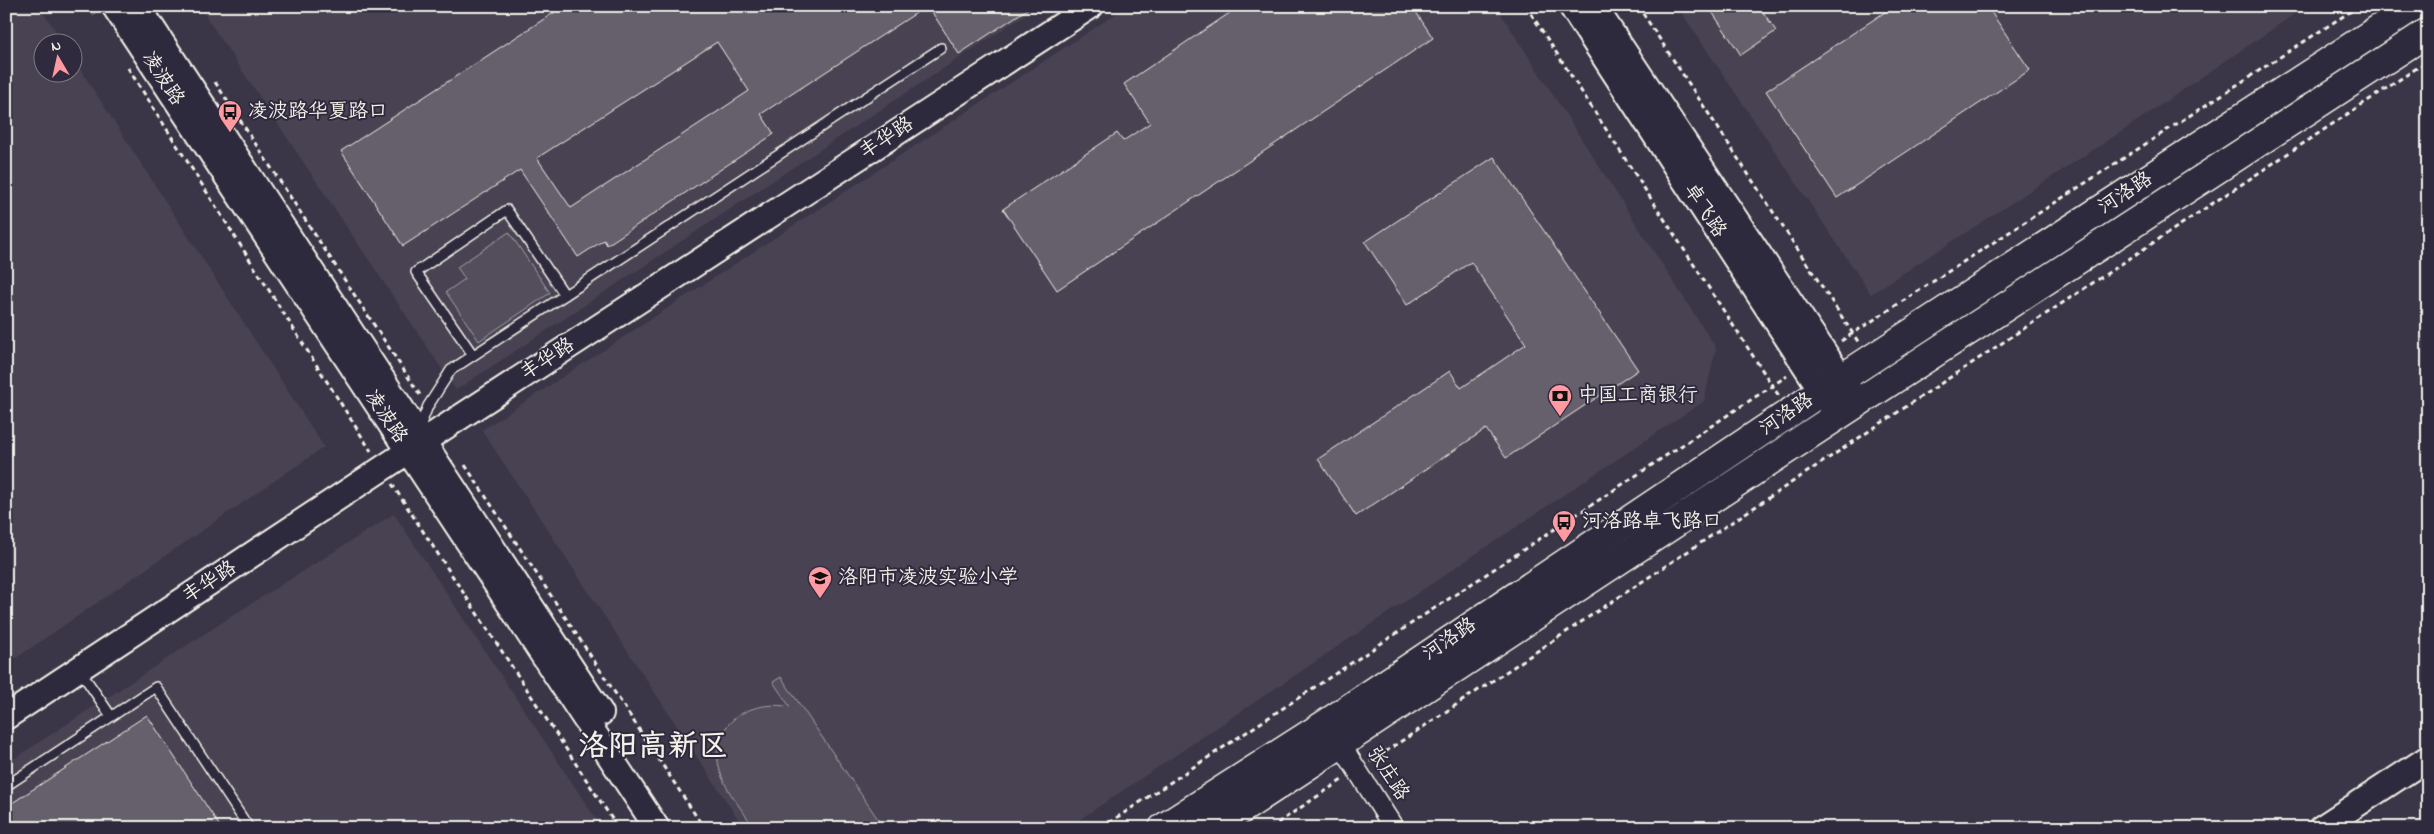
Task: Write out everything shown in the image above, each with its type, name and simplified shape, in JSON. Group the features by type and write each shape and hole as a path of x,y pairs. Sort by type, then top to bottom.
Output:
{"main road":[{"name":"河洛路","path":"1163,828 1327,723 1870,360 2414,6"},
{"name":"河洛路","path":"1213,828 1886,384 2428,32"}],"street":[{"name":"凌波路","path":"138,6 657,828"},
{"name":"丰华路","path":"413,442 434,417 1068,6"},
{"name":"丰华路","path":"6,717 76,664 379,464 1091,6"},
{"name":"卓飞路","path":"1571,6 1848,409"},
{"name":"卓飞路","path":"1594,6 1814,358"},
{"name":"凌波路","path":"104,10 413,442 676,828"},
{"name":"丰华路","path":"6,703 76,664"},
{"name":"张庄路","path":"1341,745 1394,828"},
{"path":"2321,828 2428,758"},
{"path":"2348,828 2428,776"}],"lane":[{"path":"413,442 428,406 451,370 941,48"},
{"path":"473,355 416,272 506,210 565,295"},
{"path":"76,664 111,716"},
{"path":"6,786 156,687 250,828"}],"path":[{"path":"89,6 104,10"},
{"path":"1526,6 1790,413"},
{"path":"1638,6 1870,360"},
{"path":"1102,828 1814,358 2359,6"},
{"path":"1270,828 1904,410 2428,61"},
{"path":"126,64 379,464 618,828"},
{"path":"1886,384 1904,410"},
{"path":"1806,437 1823,463"}],"shaded area":[{"path":"6,6 39,6 56,32 32,32 32,82 82,82 82,72 324,447 6,665"},
{"path":"199,6 1038,6 456,390"},
{"path":"1128,6 1496,6 1716,348 1704,401 1067,828 744,828 482,430"},
{"path":"1677,6 2306,6 2121,132 1871,294"},
{"path":"509,232 550,293 479,341 446,292 465,279 457,267"},
{"path":"394,514 602,828 6,828 6,764 235,614"},
{"path":"781,677 884,828 754,828 735,801 720,771 718,755 720,740 726,728 735,718 746,711 775,705 790,707 773,682"}],"building":[{"path":"564,6 927,6 761,114 774,134 607,245 604,240 578,257 520,170 403,246 341,151","holes":["717,42 749,91 571,208 537,158"]},
{"path":"928,6 1032,6 959,54"},
{"path":"1240,6 1412,6 1433,38 1057,290 1003,209 1117,133 1123,141 1150,123 1124,84"},
{"path":"1708,6 1759,6 1776,31 1741,55"},
{"path":"1894,6 1987,6 2030,70 1837,198 1766,91"},
{"path":"1494,157 1638,370 1506,458 1486,429 1356,516 1318,459 1450,371 1461,388 1526,344 1471,262 1407,305 1365,242"},
{"path":"147,715 221,828 6,828 6,807"}],"place":[{"name":"凌波路华夏路口","path":"230,133"},
{"name":"中国工商银行","path":"1560,417"},
{"name":"河洛路卓飞路口","path":"1564,543"},
{"name":"洛阳市凌波实验小学","path":"820,599"}],"district":[{"name":"洛阳高新区","path":"653,748"}]}
